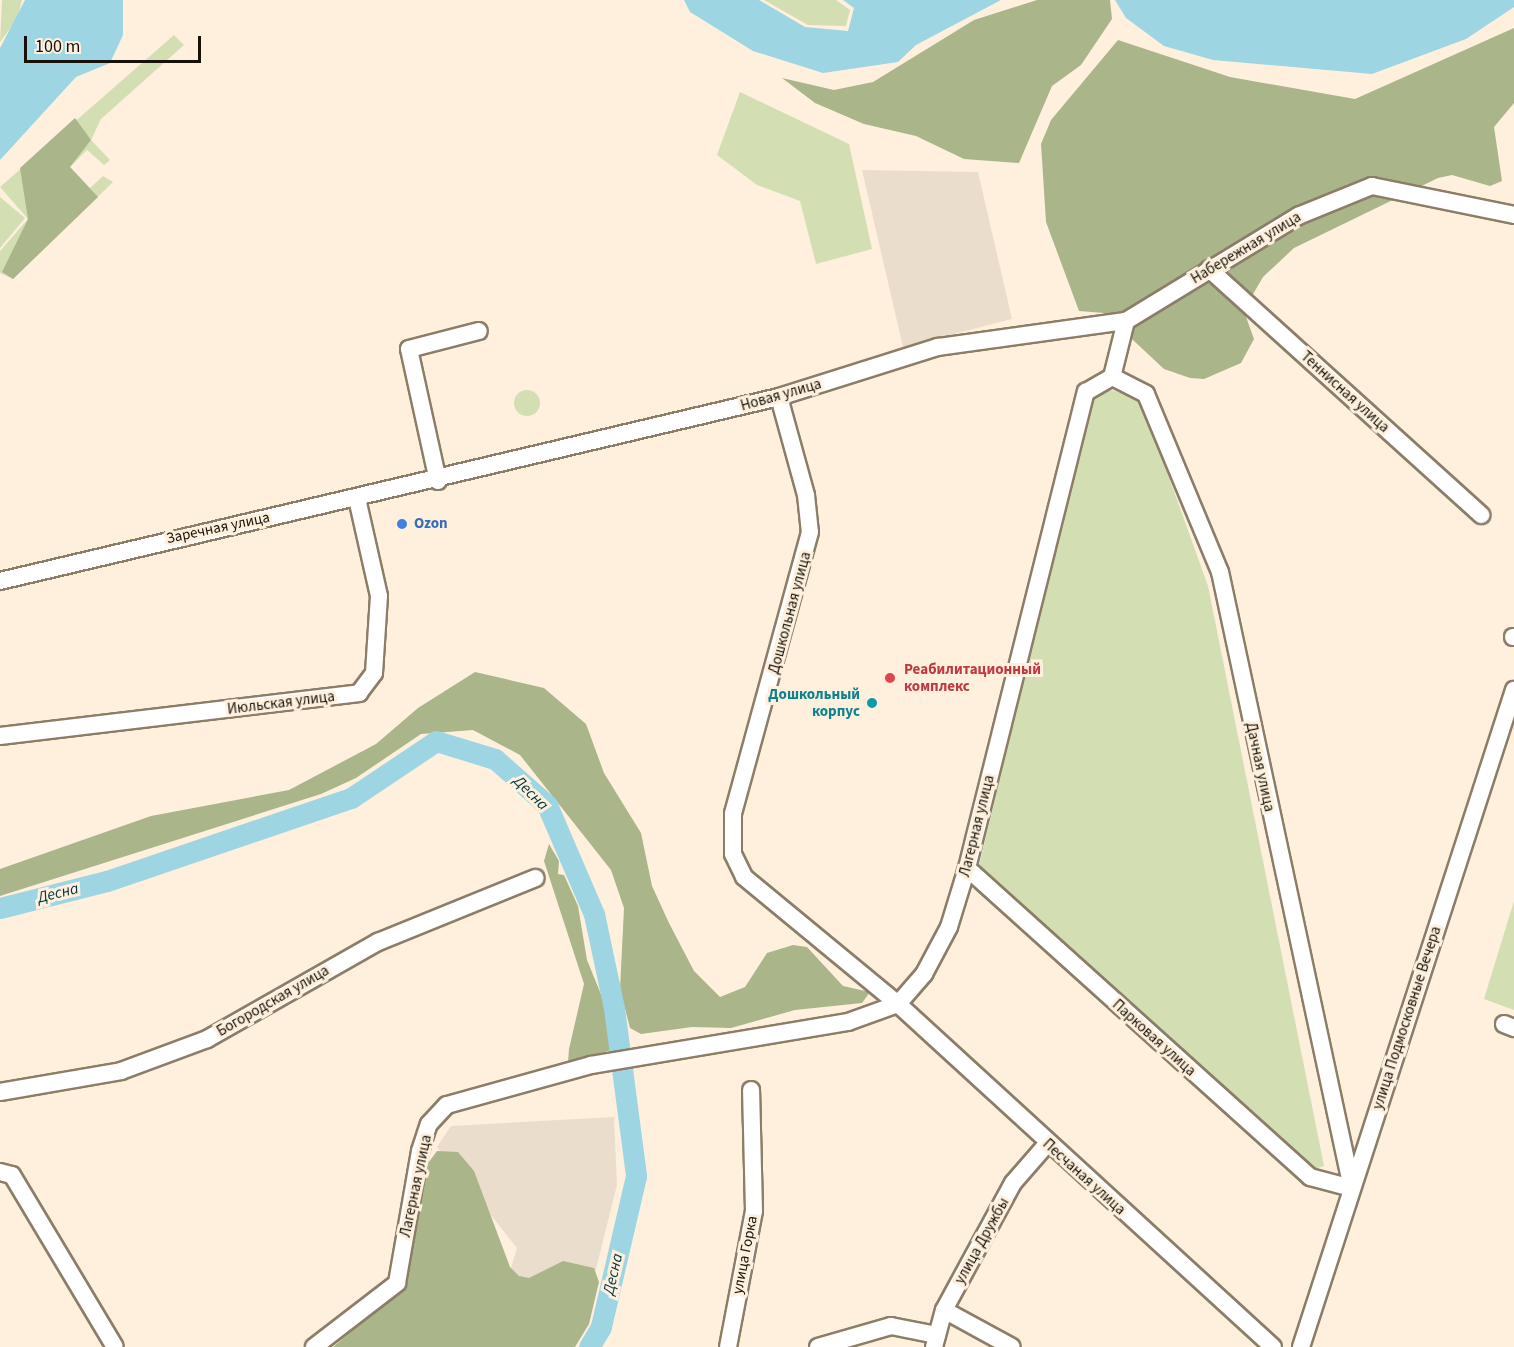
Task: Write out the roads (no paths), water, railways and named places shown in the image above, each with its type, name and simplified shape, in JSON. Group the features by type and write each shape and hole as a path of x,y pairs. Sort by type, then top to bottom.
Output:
{"street":[{"name":"Набережная улица","path":"1126,321 1298,216 1372,186 1514,215"},
{"name":"Теннисная улица","path":"1209,269 1480,515"},
{"path":"1112,377 1126,321"},
{"name":"Новая улица","path":"438,481 779,397 938,347 1126,321"},
{"path":"438,481 409,349 479,331"},
{"name":"Лагерная улица","path":"314,1347 397,1283 420,1151 437,1112 510,1084 591,1065 654,1052 848,1022 898,1004 924,974 944,936 967,868 1086,392 1112,377"},
{"name":"Дачная улица","path":"1112,377 1146,394 1220,572 1352,1188"},
{"name":"Дошкольная улица","path":"779,397 806,495 810,532 733,814 733,854 744,877 898,1004"},
{"name":"Заречная улица","path":"0,581 102,553 438,481"},
{"name":"Июльская улица","path":"0,736 359,693 374,673 379,596 357,498"},
{"name":"улица Подмосковные Вечера","path":"1301,1347 1514,690"},
{"name":"Парковая улица","path":"967,868 1310,1177 1352,1188"},
{"name":"Богородская улица","path":"0,1092 121,1071 207,1039 378,942 536,879"},
{"name":"Песчаная улица","path":"898,1004 1047,1144 1274,1347"},
{"name":"улица Горка","path":"728,1347 754,1211 751,1090"},
{"name":"улица Дружбы","path":"936,1341 944,1310 1013,1183 1047,1144"},
{"path":"0,1172 12,1175 115,1347"},
{"path":"944,1310 1012,1347"},
{"path":"818,1347 891,1326 936,1341"}],"water":[{"path":"25,0 123,0 123,35 110,63 76,77 0,160 0,48"},
{"path":"684,0 759,0 805,27 848,31 854,8 843,0 1001,0 916,45 898,62 823,73 753,51 690,12"},
{"path":"1115,0 1514,0 1514,7 1466,39 1372,74 1213,60 1164,46 1126,18"}],"waterway":[{"name":"Десна","path":"0,908 107,881 351,798 436,741 495,759 547,805 594,914 614,1008 636,1176 601,1327 589,1347"}],"place":[{"name":"Ozon","path":"402,524"},
{"name":"Реабилитационный комплекс","path":"890,678"},
{"name":"Дошкольный корпус","path":"872,703"}]}
